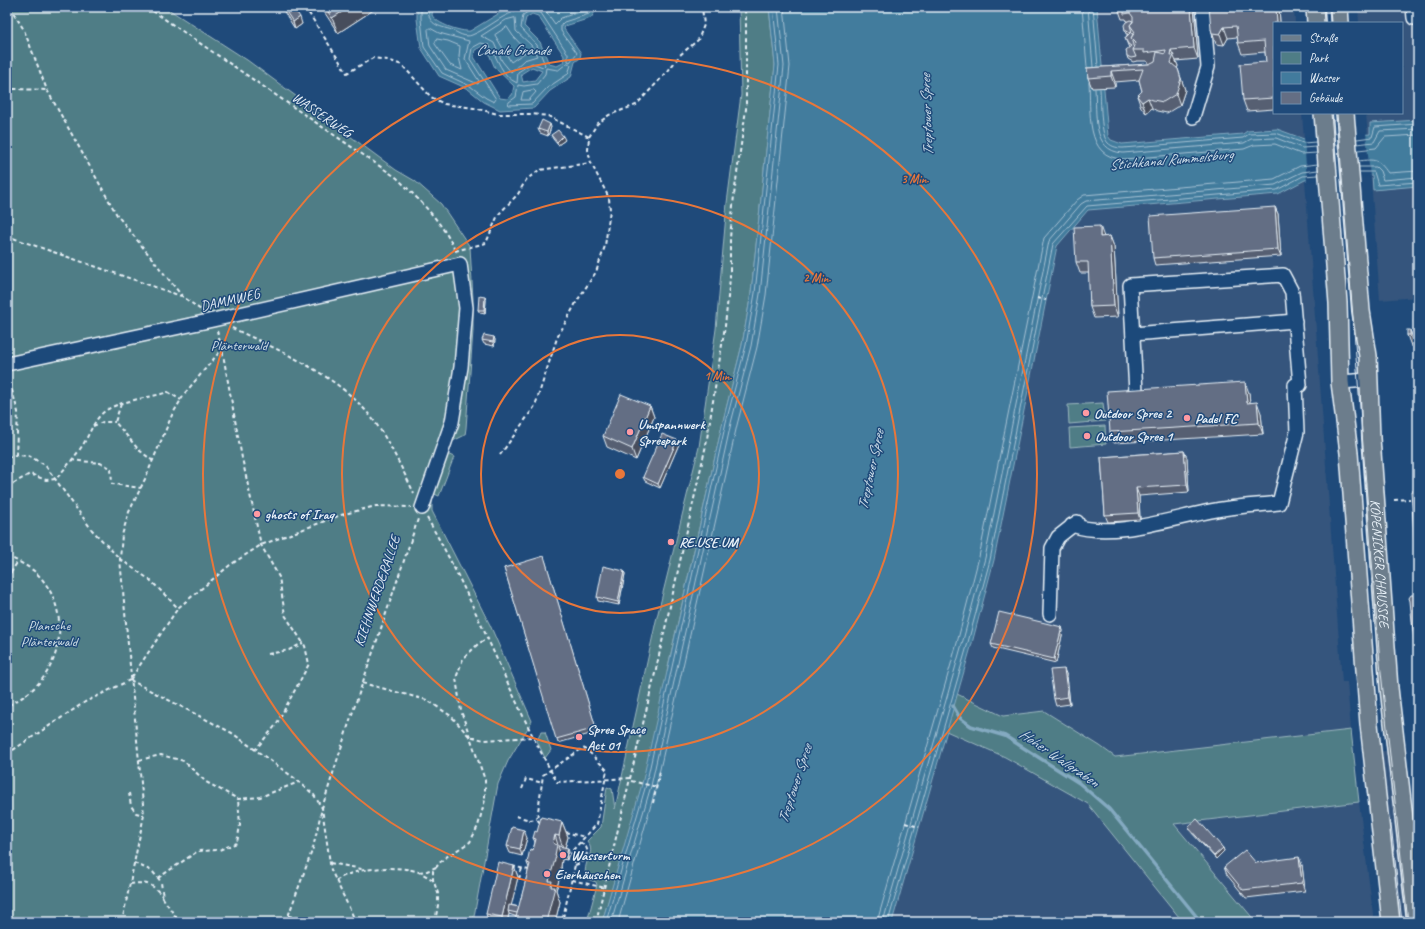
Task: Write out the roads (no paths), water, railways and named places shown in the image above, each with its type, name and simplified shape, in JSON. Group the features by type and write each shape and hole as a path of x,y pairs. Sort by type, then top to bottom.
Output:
{"main road":[{"path":"1315,7 1316,22"},
{"path":"1339,7 1340,22"},
{"name":"KÖPENICKER CHAUSSEE","path":"1323,114 1338,303 1340,382 1349,453 1369,724 1391,922"},
{"name":"KÖPENICKER CHAUSSEE","path":"1345,114 1369,380 1371,438 1389,688 1416,922"}],"lane":[{"path":"1193,117 1208,67 1203,7"},
{"name":"DAMMWEG","path":"7,364 214,320 460,264 466,308 461,367 452,422 422,508"},
{"path":"1050,614 1052,548 1058,537 1075,524 1085,530 1130,527 1157,524 1221,509 1279,503 1297,432 1297,385 1292,292 1283,275 1130,285 1136,392"},
{"path":"1133,334 1294,321"},
{"path":"1340,382 1369,380"}],"water":[{"name":"Canale Grande","path":"417,7 433,7 432,15 438,21 455,29 470,31 503,11 519,7 598,7 591,18 565,26 564,29 581,53 580,58 575,62 571,77 550,91 534,108 500,110 484,102 468,89 439,76 421,48","holes":["532,14 538,16 561,51 564,56 563,63 557,66 549,64 540,42 524,26 526,18","481,47 487,49 495,68 514,86 512,95 507,99 500,98 474,57 475,50","532,67 542,71 535,80 523,82 521,74"]},
{"path":"769,7 1097,7 1108,136 1111,140 1122,144 1243,134 1247,131 1277,129 1304,139 1370,134 1370,123 1418,120 1418,186 1373,190 1372,175 1305,180 1278,194 1088,210 1057,246 994,560 971,647 892,922 602,922 642,784 723,421 742,345 751,293 775,65"}],"waterway":[{"name":"Hoher Wallgraben","path":"953,706 960,718 971,726 1005,736 1079,783 1109,809 1201,922"}],"tram line":[{"path":"1323,7 1324,22"},
{"path":"1329,7 1330,22"},
{"path":"1331,114 1335,161"},
{"path":"1337,114 1380,663 1408,922"},
{"path":"1391,825 1402,922"}],"place":[{"name":"Outdoor Spree 2","path":"1086,413"},
{"name":"Padel FC","path":"1187,418"},
{"name":"Umspannwerk Spreepark","path":"630,432"},
{"name":"Outdoor Spree 1","path":"1087,436"},
{"name":"ghosts of Iraq","path":"257,514"},
{"name":"RE.USE.UM","path":"671,542"},
{"name":"Spree Space Act 01","path":"579,737"},
{"name":"Wasserturm","path":"563,855"},
{"name":"Eierhäuschen","path":"547,874"}],"water label":[{"name":"Treptower Spree","path":"927,115"},
{"name":"Stichkanal Rummelsburg","path":"1171,160"},
{"name":"Treptower Spree","path":"871,470"},
{"name":"Treptower Spree","path":"795,784"}],"park label":[{"name":"Plänterwald","path":"239,345"},
{"name":"Plansche Plänterwald","path":"49,634"}]}
